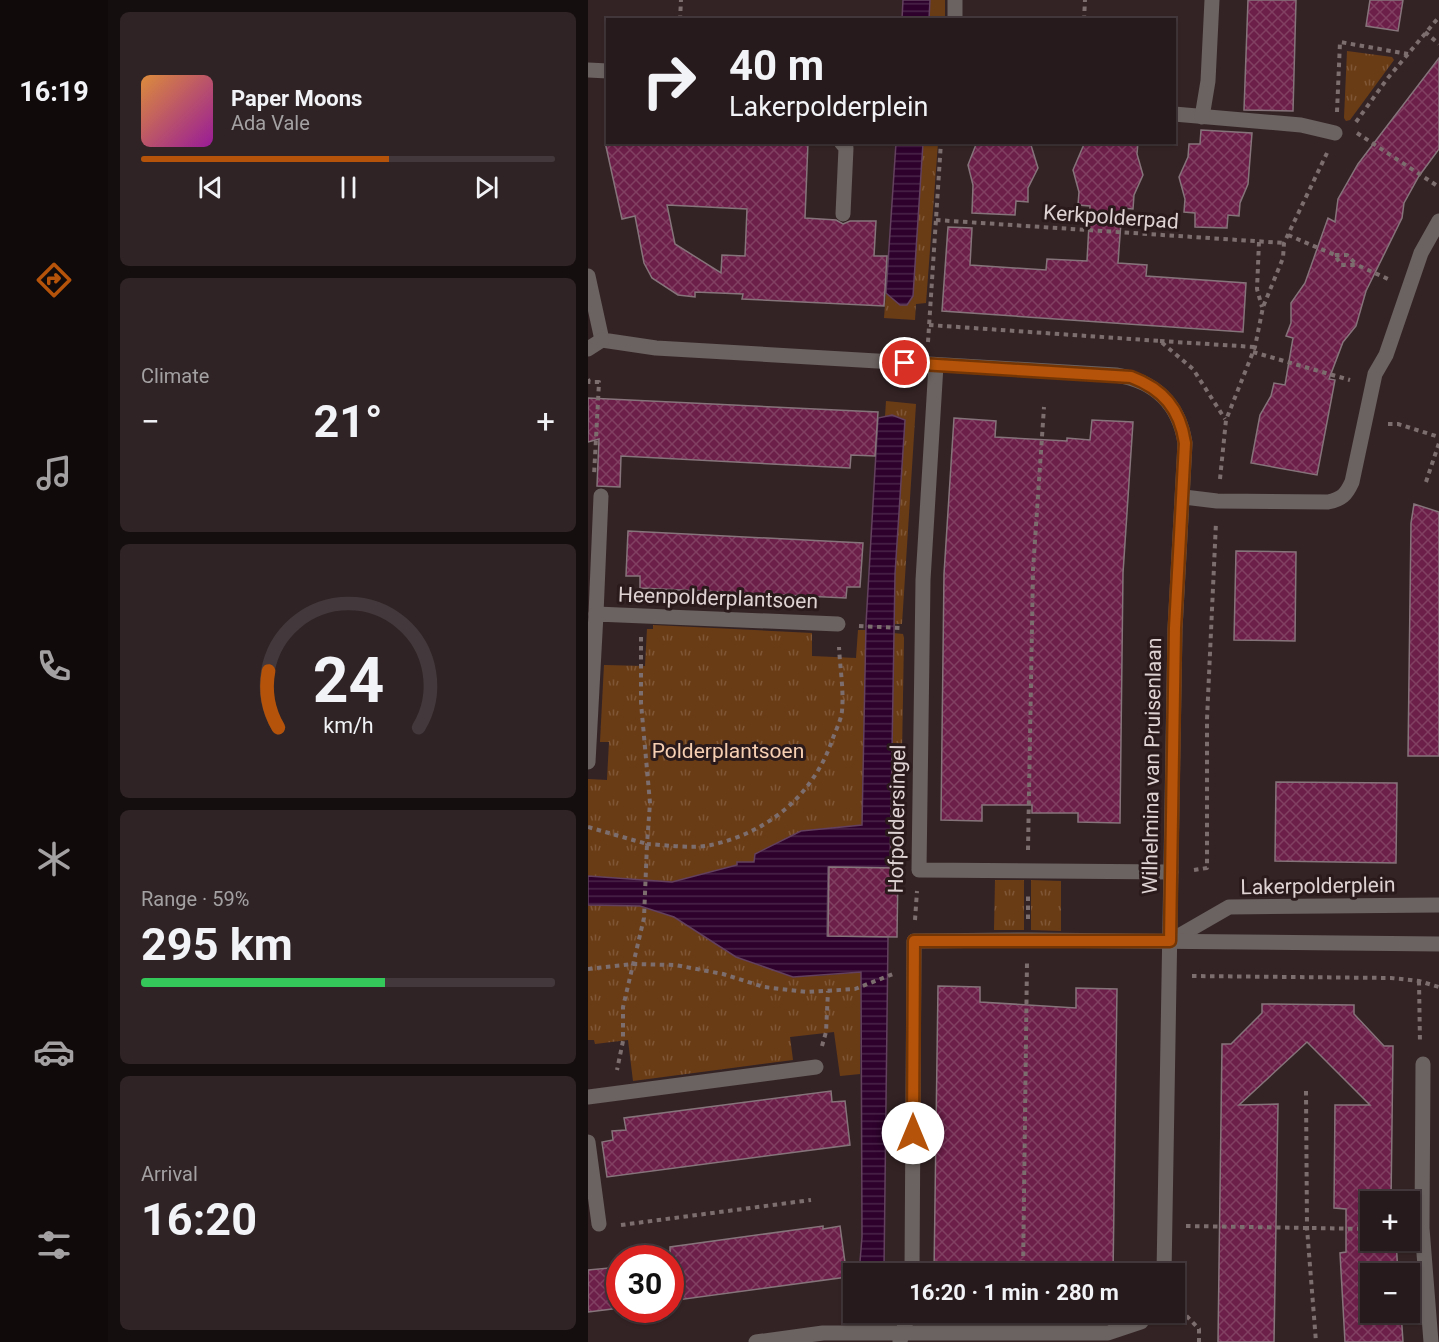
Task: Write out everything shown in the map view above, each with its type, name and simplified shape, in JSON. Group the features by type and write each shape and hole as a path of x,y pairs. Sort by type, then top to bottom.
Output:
{"street":[{"path":"955,18 956,0"},
{"path":"1202,117 1208,81 1212,0"},
{"path":"588,70 606,71"},
{"path":"1176,114 1301,125 1335,133"},
{"path":"843,144 846,148 843,214"},
{"path":"1184,497 1217,501 1328,502 1339,500 1346,494 1352,482 1371,386 1386,355 1421,253 1439,221"},
{"path":"588,276 602,340 588,349"},
{"name":"Wilhelmina van Pruisenlaan","path":"602,340 656,348 1116,375 1147,383 1170,402 1183,428 1184,497 1175,628 1164,1263"},
{"name":"Hofpoldersingel","path":"919,870 923,580 936,365"},
{"name":"Heenpolderplantsoen","path":"588,762 601,496"},
{"name":"Heenpolderplantsoen","path":"596,614 838,624"},
{"path":"919,870 1171,872"},
{"name":"Lakerpolderplein","path":"1170,941 1229,907 1439,905"},
{"path":"912,1263 914,941 1439,944"},
{"path":"1423,1064 1422,1228 1431,1342"},
{"path":"588,1097 816,1067"},
{"path":"588,1142 599,1224"},
{"path":"756,1342 823,1333 901,1337 1108,1333 1138,1323"}],"path":[{"path":"680,18 681,0"},
{"path":"1084,18 1085,0"},
{"path":"1425,32 1439,44"},
{"path":"1335,133 1340,42 1408,54"},
{"path":"1351,129 1439,187"},
{"path":"936,365 928,350 941,144"},
{"name":"Kerkpolderpad","path":"936,220 1284,243 1283,258 1263,307"},
{"path":"1288,235 1335,255 1347,255 1357,265 1408,288"},
{"path":"1171,872 1207,868 1207,719 1217,501 1226,420 1254,350 1263,307 1257,289 1259,242"},
{"path":"1335,255 1341,265 1357,265"},
{"path":"929,325 1254,350 1371,386"},
{"path":"1160,341 1193,369 1226,420"},
{"path":"588,379 589,382 599,382 594,486 601,496"},
{"path":"1029,825 1033,570 1044,407"},
{"path":"1363,424 1398,424 1439,437"},
{"path":"1426,482 1439,443"},
{"path":"611,1094 623,1041 624,1007 644,918 646,844 650,803 641,703 642,616"},
{"path":"588,827 646,844 710,845 757,829 774,820 804,792 825,761 842,712 838,624"},
{"path":"862,627 902,628"},
{"name":"Hofpoldersingel","path":"914,941 919,870"},
{"path":"1023,1263 1028,940"},
{"path":"588,969 633,964 700,968 787,991 855,989 893,974"},
{"path":"1170,976 1419,981 1439,987"},
{"path":"1419,981 1420,1055 1423,1064"},
{"path":"816,1067 826,1032 828,991"},
{"path":"1306,1091 1307,1228 1316,1342"},
{"path":"599,1224 610,1227 811,1200"},
{"path":"1165,1226 1360,1229"},
{"path":"1185,1314 1199,1329 1199,1342"}],"green space":[{"path":"930,0 945,0 945,18 929,18"},
{"path":"1347,51 1392,57 1394,60 1350,120 1346,121 1344,118"},
{"path":"923,144 938,144 926,303 916,304 915,320 884,318 886,293 900,305 913,296"},
{"path":"886,401 916,404 902,624 894,624 898,417 885,417"},
{"name":"Polderplantsoen","path":"653,625 812,633 812,656 856,658 858,630 866,630 863,826 817,829 817,976 861,972 860,1074 840,1076 834,1032 790,1037 793,1060 633,1081 628,1040 595,1044 594,1040 588,1040 588,779 607,780 609,742 600,742 604,665 645,666 647,629 653,629"},
{"path":"893,633 903,634 904,638 900,869 890,868"},
{"path":"995,880 1024,880 1024,930 994,930"},
{"path":"1031,880 1061,881 1061,931 1031,930"}],"shaded area":[{"path":"903,0 930,0 929,18 902,18"},
{"path":"896,144 923,144 913,296 907,305 900,305 886,293"},
{"path":"892,415 905,420 895,574 890,868 828,867 827,936 888,937 884,1263 860,1263 862,1237 861,972 793,977 736,957 674,917 640,906 588,905 588,876 672,882 737,865 737,862 754,862 755,854 801,831 862,825 866,624 878,418"}],"building":[{"path":"1248,0 1296,0 1293,111 1244,110"},
{"path":"1370,0 1403,0 1398,31 1366,26"},
{"path":"1439,58 1439,149 1419,176 1404,203 1402,218 1366,291 1356,326 1343,342 1329,379 1335,380 1317,475 1251,463 1260,415 1271,396 1274,383 1285,385 1293,338 1286,336 1291,323 1291,303 1305,283 1328,218 1335,222 1338,199 1358,164"},
{"path":"1201,130 1252,133 1248,184 1240,203 1239,216 1228,215 1227,228 1195,227 1195,213 1184,212 1185,199 1179,177 1188,157 1189,144 1200,144"},
{"path":"605,142 606,144 808,144 805,218 836,220 843,224 850,221 876,221 874,256 887,256 884,306 742,299 743,294 695,292 695,297 678,295 652,278 644,263 635,216 622,219","holes":["667,205 747,209 745,256 722,255 721,273 675,244"]},
{"path":"976,144 1031,144 1038,168 1028,188 1028,202 1016,201 1015,215 972,213 973,185 968,165"},
{"path":"1084,144 1138,144 1137,154 1143,175 1134,195 1133,209 1122,208 1118,263 1147,265 1146,276 1246,283 1243,332 942,311 948,227 972,228 970,265 1046,270 1047,259 1087,261 1090,206 1078,205 1079,192 1073,170"},
{"path":"588,398 878,412 875,456 851,455 850,468 621,456 620,487 597,486 599,439 588,442"},
{"path":"954,418 996,421 995,437 1067,441 1067,438 1090,440 1092,420 1133,422 1123,573 1120,823 1078,822 1078,813 1032,813 1032,805 982,805 982,821 941,820 944,574"},
{"path":"1414,504 1439,512 1439,756 1408,756 1411,523"},
{"path":"628,531 863,543 860,587 847,587 846,598 640,588 640,576 626,576"},
{"path":"1236,551 1296,552 1295,641 1234,640"},
{"path":"1276,782 1397,783 1396,863 1275,861"},
{"path":"829,867 898,868 897,937 828,936"},
{"path":"938,986 980,987 980,1002 1076,1008 1076,988 1117,989 1113,1263 934,1263"},
{"path":"1262,1004 1354,1005 1354,1014 1384,1046 1393,1046 1391,1191 1360,1191 1360,1251 1397,1251 1397,1263 1360,1263 1360,1323 1402,1323 1403,1342 1345,1342 1340,1253 1346,1252 1346,1209 1334,1208 1335,1105 1370,1105 1307,1042 1239,1105 1278,1104 1274,1342 1218,1342 1222,1044 1231,1044 1262,1013"},
{"path":"831,1091 832,1102 845,1101 850,1145 607,1177 602,1142 613,1140 612,1131 626,1130 624,1118"},
{"path":"823,1226 823,1229 840,1226 845,1263 843,1263 843,1278 684,1299 684,1245"},
{"path":"606,1268 606,1310 588,1312 588,1270"}],"route":[{"path":"905,363 1131,377 1147,383 1170,402 1183,428 1185,443 1184,497 1179,538 1175,628 1170,941 914,941 913,1133"}]}
